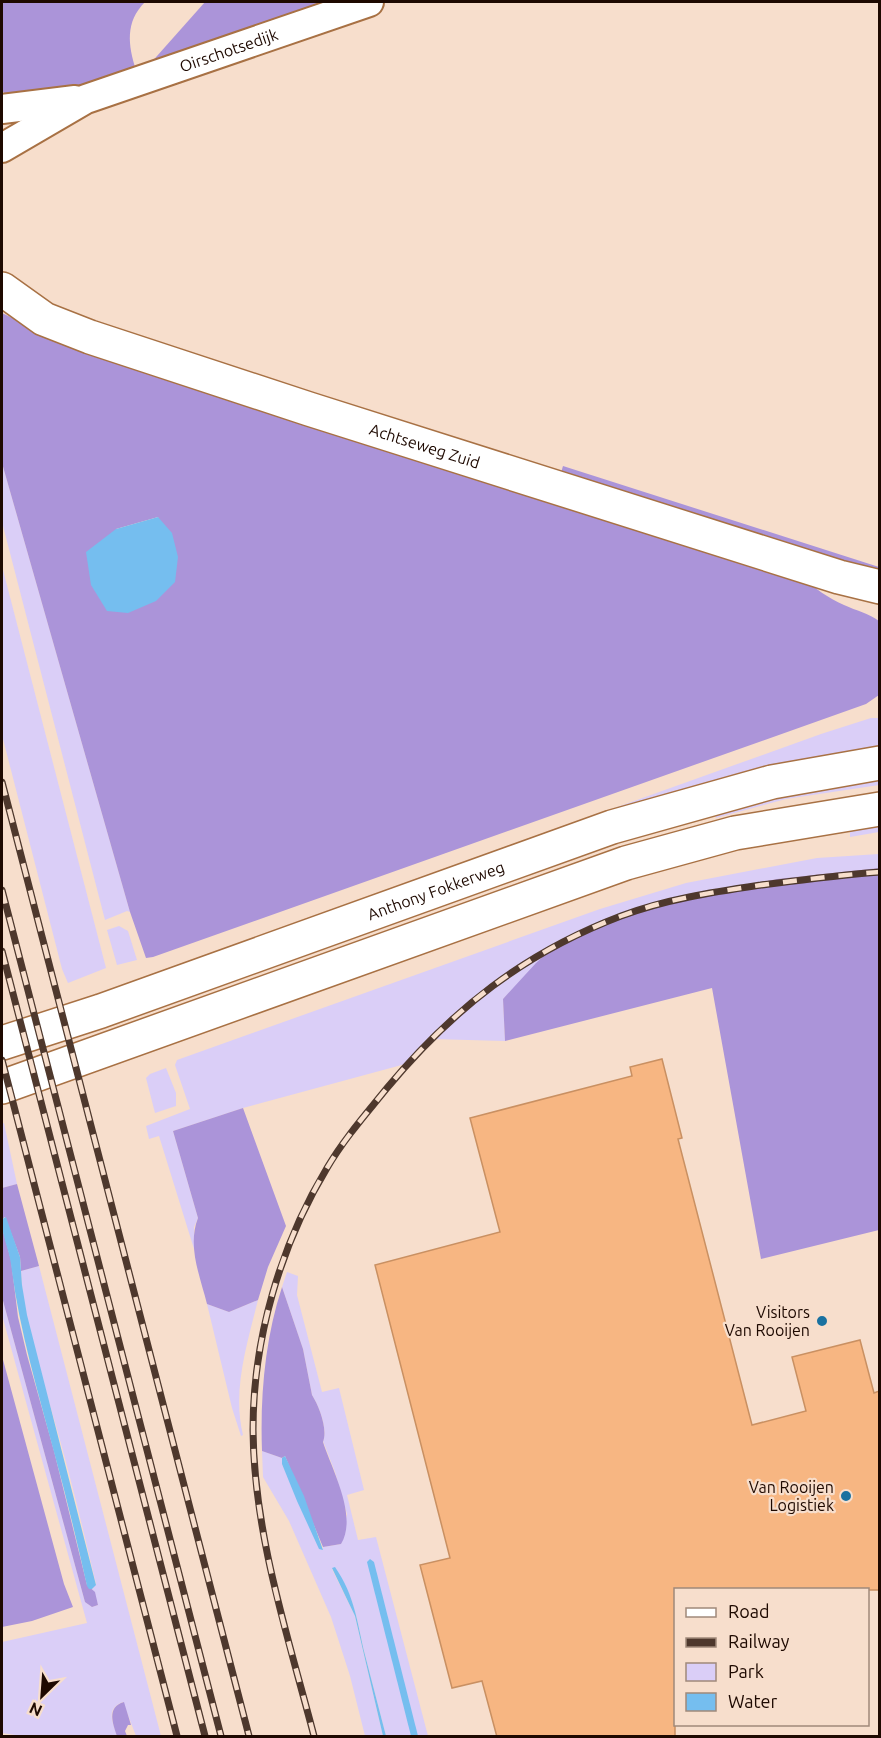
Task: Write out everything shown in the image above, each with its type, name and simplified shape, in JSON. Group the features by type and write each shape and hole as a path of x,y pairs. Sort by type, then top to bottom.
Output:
{"main road":[{"name":"Achtseweg Zuid","path":"7,290 44,319 90,337 839,577 879,587"},
{"name":"Achtseweg Zuid","path":"839,577 879,602"},
{"name":"Anthony Fokkerweg","path":"2,1043 101,1011 612,827 763,784 879,763"},
{"path":"2,1087 626,863 735,833 879,809"}],"street":[{"name":"Oirschotsedijk","path":"2,148 86,99 369,2"},
{"name":"Oirschotsedijk","path":"2,110 86,99"}],"green space":[{"path":"2,463 130,912 127,911 105,920 2,522"},
{"path":"2,566 106,968 68,983 62,969 2,735"},
{"path":"871,718 879,718 879,750 559,835 556,829 821,734"},
{"path":"879,776 879,785 786,799 716,818 713,810"},
{"path":"879,823 879,832 850,837 850,827"},
{"path":"879,854 879,868 777,879 641,906 562,939 503,999 505,1041 431,1039 409,1063 243,1108 173,1131 198,1218 194,1227 194,1249 159,1136 149,1139 146,1126 190,1109 175,1065 177,1060 600,909 686,883 817,858"},
{"path":"119,926 128,931 137,960 117,965 107,930"},
{"path":"166,1068 176,1093 176,1106 155,1113 146,1078"},
{"path":"4,1123 17,1184 2,1188 2,1124"},
{"path":"39,1266 161,1736 136,1736 123,1702 117,1705 112,1712 112,1721 117,1736 22,1736 2,1733 2,1642 87,1623 2,1315 2,1297 85,1602 92,1607 98,1605 92,1589 96,1584 81,1522 33,1346 25,1308 21,1271"},
{"path":"287,1272 298,1276 297,1295 322,1392 339,1388 364,1490 347,1495 358,1540 376,1537 428,1736 386,1736 354,1610 347,1589 334,1568 332,1569 355,1616 383,1736 365,1736 350,1676 331,1617 289,1521 263,1477 262,1451 282,1458 282,1464 323,1550 323,1547 341,1544 347,1514 323,1441 324,1424 312,1395 303,1349 282,1287"},
{"path":"258,1300 242,1368 239,1402 243,1435 241,1436 207,1304 229,1312"}],"shaded area":[{"path":"2,2 145,2 131,26 131,52 136,70 82,88 6,96 2,90"},
{"path":"205,2 336,2 149,65"},
{"path":"2,313 37,330 802,578 833,599 879,621 879,695 866,704 146,958 130,912 2,463","holes":["158,517 175,582 116,529"]},
{"path":"563,466 879,567 879,578 560,476"},
{"path":"879,868 879,1230 761,1259 712,988 505,1041 503,999 562,939 641,906 777,879"},
{"path":"243,1108 286,1226 268,1267 258,1300 229,1312 207,1304 194,1250 198,1218 173,1131"},
{"path":"17,1184 39,1266 21,1271 20,1257 5,1217 2,1219 2,1188"},
{"path":"2,1227 11,1260 18,1317 27,1355 54,1451 87,1585 95,1592 98,1605 92,1607 85,1602 2,1297"},
{"path":"282,1287 303,1349 312,1395 322,1418 323,1442 342,1493 347,1520 341,1544 323,1547 285,1456 282,1458 262,1451 265,1368 271,1327"},
{"path":"2,1356 64,1584 73,1607 32,1621 2,1627"},
{"path":"124,1702 131,1725 128,1725 125,1731 127,1736 117,1736 112,1716 118,1704"}],"water":[{"path":"158,517 172,533 178,557 175,582 156,601 128,613 107,611 91,585 86,552 116,529"},
{"path":"6,1217 20,1257 27,1315 96,1585 92,1589 87,1586 24,1335 3,1231 2,1219"},
{"path":"285,1456 304,1496 323,1550 319,1549 282,1464 282,1458"},
{"path":"370,1559 374,1562 418,1736 411,1736 367,1562"},
{"path":"335,1567 347,1588 354,1610 386,1736 383,1736 355,1616 332,1568"}],"building":[{"path":"662,1059 682,1138 678,1139 752,1425 806,1411 792,1357 860,1340 874,1393 879,1391 879,1590 869,1590 869,1588 674,1588 675,1737 497,1737 482,1681 452,1688 420,1565 450,1558 375,1265 500,1232 470,1118 632,1076 630,1067"}],"railway":[{"path":"2,782 249,1736"},
{"path":"314,1736 274,1585 259,1508 253,1430 254,1396 264,1328 283,1261 310,1198 334,1157 387,1088 438,1033 492,986 553,947 621,916 673,901 761,885 880,872"},
{"path":"2,890 221,1736"},
{"path":"2,951 205,1736"},
{"path":"2,1060 177,1736"}],"place":[{"name":"Visitors Van Rooijen","path":"822,1321"},
{"name":"Van Rooijen Logistiek","path":"846,1496"}]}
